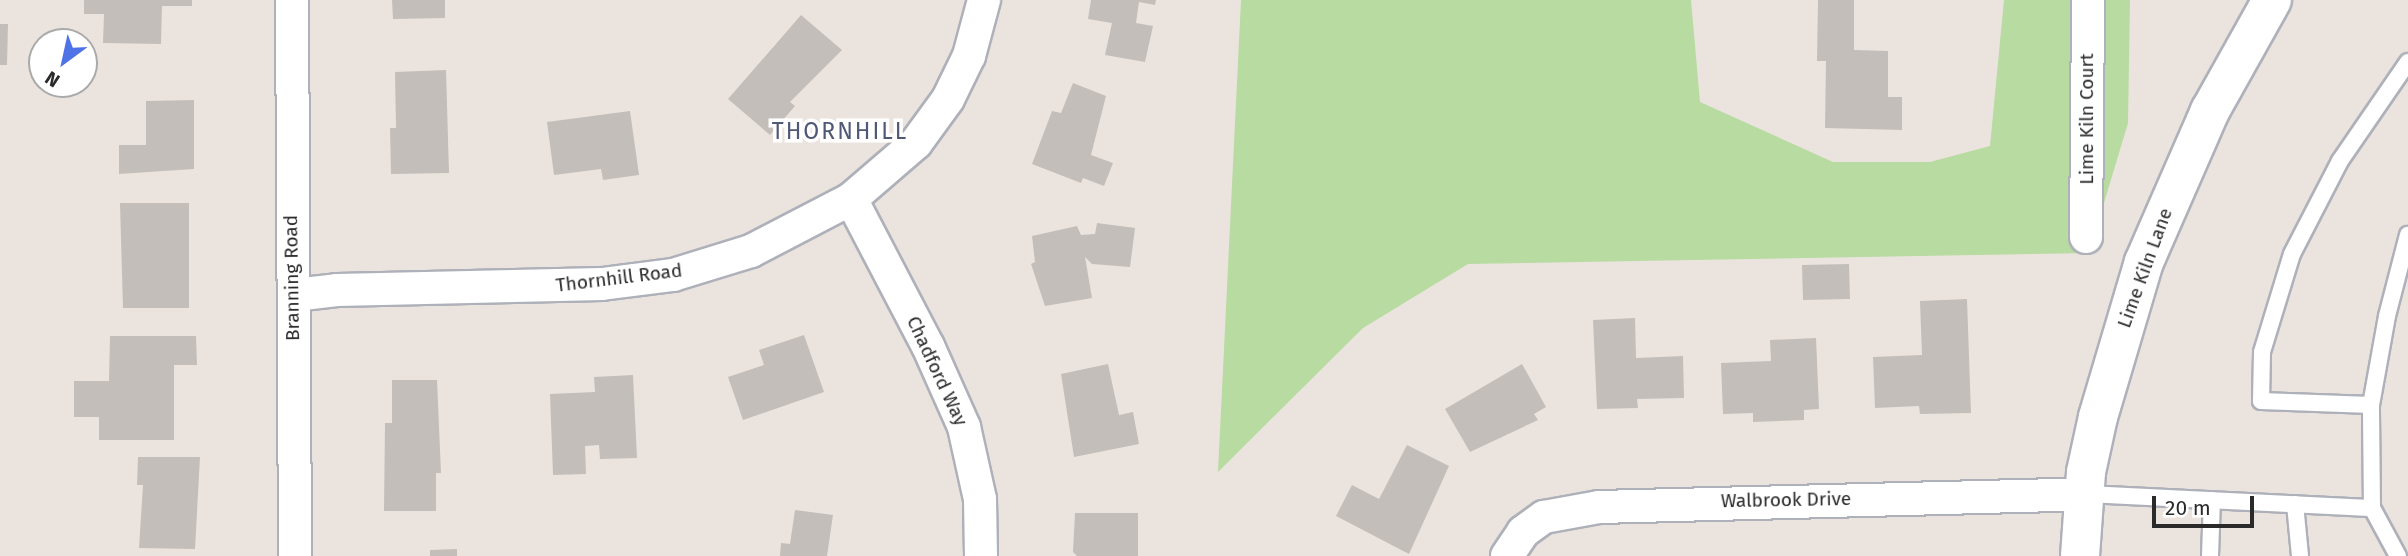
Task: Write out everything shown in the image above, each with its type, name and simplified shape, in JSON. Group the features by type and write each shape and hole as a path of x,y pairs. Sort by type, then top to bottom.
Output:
{"main road":[{"name":"Lime Kiln Lane","path":"2080,556 2085,494 2098,417 2144,262 2210,111 2272,0"}],"street":[{"name":"Branning Road","path":"292,0 295,556"},
{"name":"Thornhill Road","path":"294,295 337,290 560,287 673,275 751,251 851,199 916,143 948,99 970,55 984,0"},
{"name":"Lime Kiln Court","path":"2086,237 2088,0"},
{"name":"Chadford Way","path":"851,199 928,346 964,427 980,499 981,556"},
{"name":"Walbrook Drive","path":"1507,556 1523,532 1544,517 1599,507 2085,494"}],"lane":[{"path":"2371,405 2261,401 2262,352 2292,254 2340,161 2408,62"},
{"path":"2398,556 2372,508 2371,405 2408,235"},
{"path":"2085,494 2372,508"},
{"path":"2210,556 2212,500"},
{"path":"2295,504 2300,556"}],"green space":[{"path":"1241,0 1691,0 1700,102 1833,162 1930,162 1990,146 2004,0 2130,0 2128,123 2089,253 1468,264 1363,328 1218,472"}],"building":[{"path":"84,0 192,0 192,6 162,6 161,44 103,43 104,14 84,14"},
{"path":"392,0 445,0 445,18 393,19"},
{"path":"1091,0 1156,0 1155,5 1139,2 1136,23 1153,26 1145,62 1105,55 1112,23 1088,19"},
{"path":"1818,0 1854,0 1854,50 1888,51 1888,97 1902,97 1902,130 1825,128 1826,61 1817,61"},
{"path":"801,15 842,50 790,102 795,106 770,135 728,99"},
{"path":"0,24 8,24 7,65 0,65"},
{"path":"446,70 449,173 391,174 390,128 396,128 395,72"},
{"path":"1073,83 1106,96 1091,155 1113,163 1104,186 1083,178 1081,183 1032,164 1052,111 1061,113"},
{"path":"194,100 194,169 119,174 119,145 146,145 146,101"},
{"path":"630,111 639,175 603,180 601,169 554,175 547,122"},
{"path":"120,203 189,203 189,308 123,308"},
{"path":"1097,223 1135,228 1130,267 1092,264 1085,257 1092,298 1045,306 1031,264 1035,262 1032,236 1077,226 1081,235 1095,234"},
{"path":"1849,264 1850,299 1803,300 1802,265"},
{"path":"1967,299 1971,413 1920,414 1919,406 1875,408 1873,357 1922,355 1920,301"},
{"path":"1635,318 1636,358 1683,356 1684,398 1637,399 1638,408 1597,409 1593,320"},
{"path":"804,335 824,392 743,420 728,377 764,365 759,350"},
{"path":"110,336 196,336 197,365 174,365 174,440 99,440 99,417 74,417 74,381 109,381"},
{"path":"1816,338 1819,409 1804,410 1804,420 1753,422 1753,413 1723,414 1721,363 1771,361 1770,340"},
{"path":"1108,364 1119,415 1133,412 1139,444 1074,457 1061,374"},
{"path":"1522,364 1546,407 1534,414 1538,420 1470,452 1445,409"},
{"path":"633,375 637,458 600,459 599,445 585,446 586,474 553,475 550,394 595,392 594,377"},
{"path":"392,380 437,380 441,473 436,473 436,511 384,511 385,423 392,423"},
{"path":"1407,445 1449,466 1409,554 1336,516 1352,485 1379,499"},
{"path":"138,457 200,457 195,549 139,548 143,485 137,485"},
{"path":"795,510 833,515 827,556 780,556 781,543 790,544"},
{"path":"1075,513 1138,513 1138,556 1077,556 1073,552"},
{"path":"457,549 457,556 430,556 430,550"}],"district":[{"name":"THORNHILL","path":"840,131"}]}
